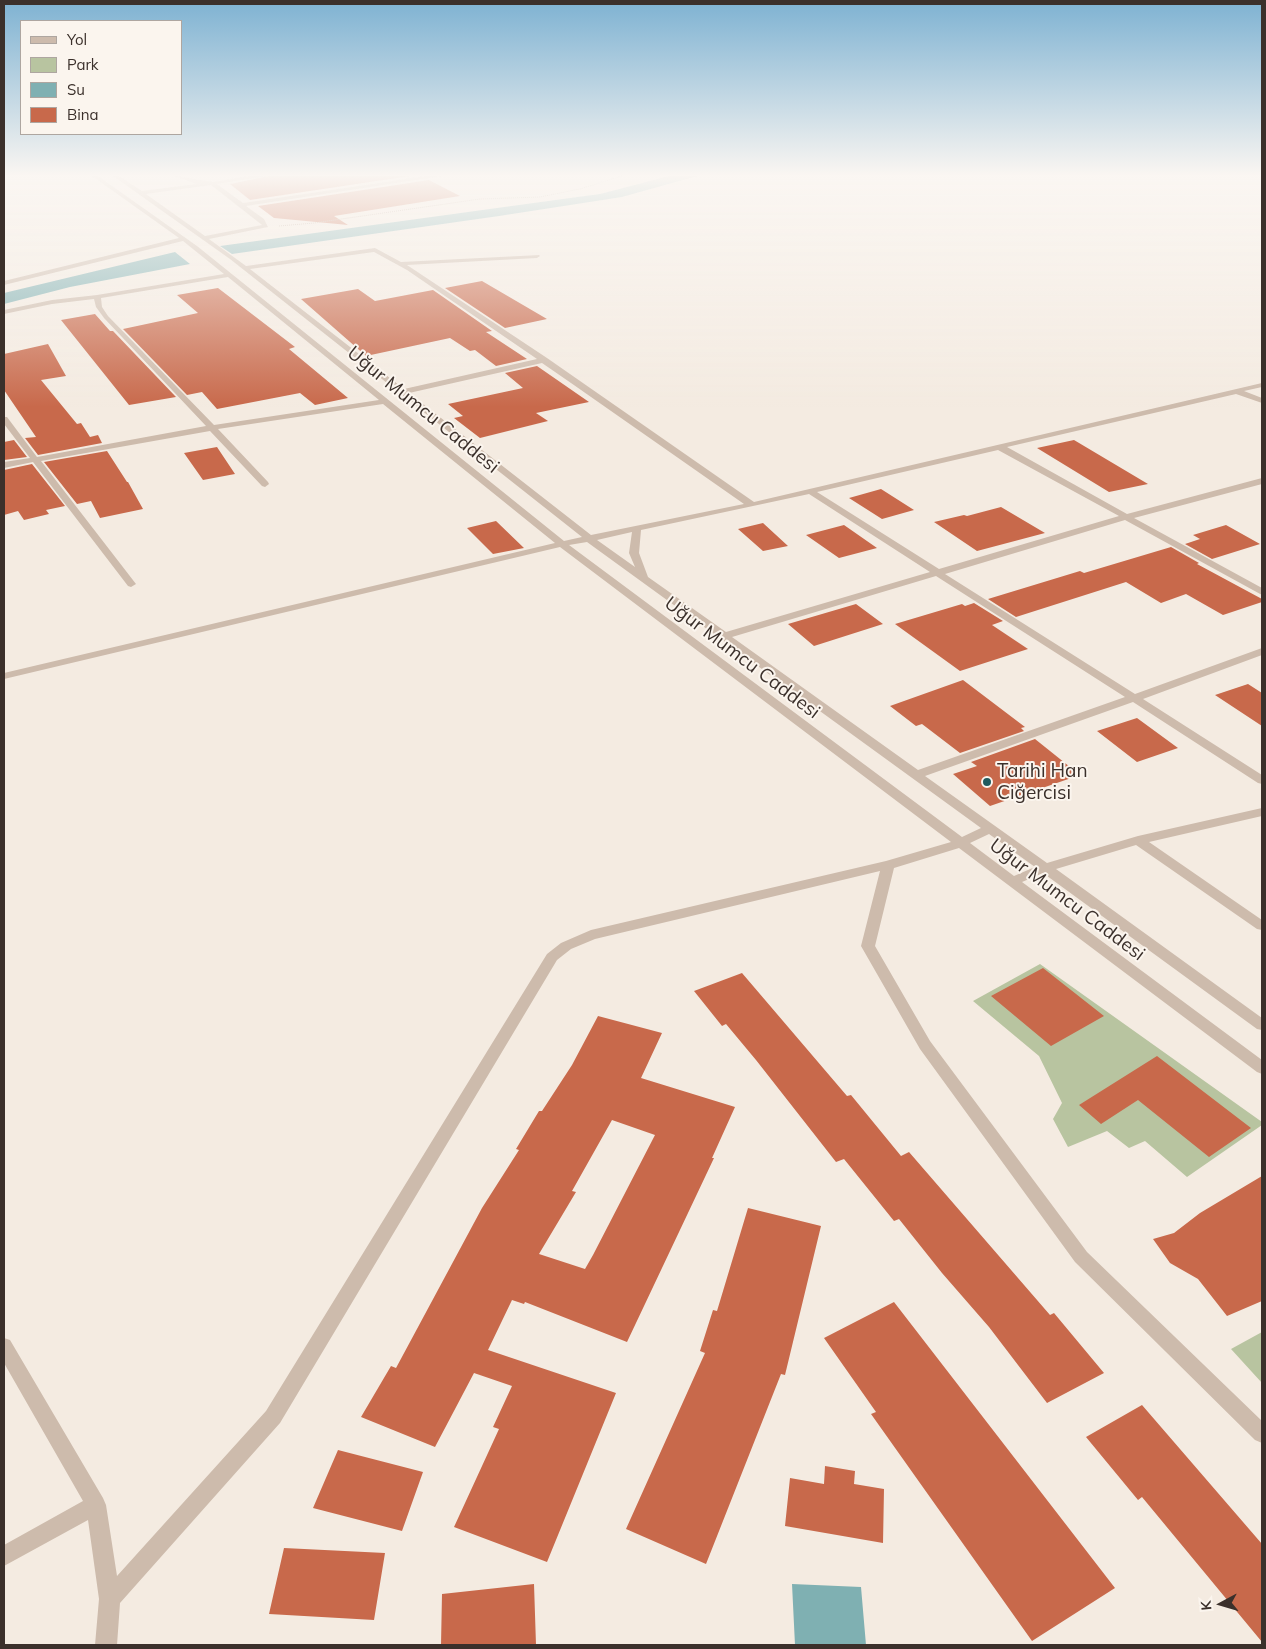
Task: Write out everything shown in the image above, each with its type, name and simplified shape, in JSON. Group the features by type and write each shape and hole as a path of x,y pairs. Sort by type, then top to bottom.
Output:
{"street":[{"path":"4,284 128,253"},
{"name":"Uğur Mumcu Caddesi","path":"203,253 562,544 1262,1068"},
{"name":"Uğur Mumcu Caddesi","path":"225,253 590,539 1262,1026"},
{"path":"246,268 354,253"},
{"path":"380,253 400,264 544,360 752,506"},
{"path":"400,264 537,256"},
{"path":"4,312 52,302 97,298 229,275"},
{"path":"97,298 99,307 106,317 264,484"},
{"path":"402,392 544,360"},
{"path":"4,676 562,544 752,506 1262,385"},
{"path":"1236,391 1262,401"},
{"path":"4,464 211,428 385,401"},
{"path":"4,419 131,584"},
{"path":"1000,447 1262,592"},
{"path":"724,636 1126,517 1262,481"},
{"path":"811,492 1262,780"},
{"path":"637,529 634,553 644,578"},
{"path":"916,775 1262,651"},
{"path":"1012,881 1044,868 1138,840 1262,812"},
{"path":"110,1599 273,1417 552,957 566,946 591,935 888,865 961,843 990,828"},
{"path":"1138,840 1262,926"},
{"path":"888,865 868,946 925,1045 1081,1257 1262,1434"},
{"path":"4,1346 96,1505 110,1599 106,1645"},
{"path":"4,1556 96,1505"}],"green space":[{"path":"1040,964 1262,1122 1262,1125 1187,1177 1145,1141 1129,1148 1107,1131 1068,1147 1053,1119 1062,1103 1039,1056 973,1001"},
{"path":"1262,1332 1262,1383 1231,1349"}],"water":[{"path":"171,253 176,253 190,264 70,287 4,304 4,293"},
{"path":"792,1584 861,1587 866,1645 795,1645"}],"building":[{"path":"482,281 547,319 505,328 445,288"},
{"path":"218,288 295,347 289,349 348,398 315,405 300,393 217,409 202,392 187,395 123,329 198,313 177,295"},
{"path":"358,289 375,301 433,290 492,331 486,332 527,359 496,366 475,350 470,351 450,338 366,356 301,299"},
{"path":"95,314 176,397 129,405 61,320"},
{"path":"48,344 66,376 41,380 77,424 81,423 90,437 98,435 102,443 38,455 25,438 36,437 4,390 4,354"},
{"path":"537,366 589,402 536,413 548,421 480,438 454,418 463,416 448,404 523,388 505,373"},
{"path":"14,440 27,457 4,460 4,442"},
{"path":"1074,440 1148,484 1109,492 1037,448"},
{"path":"217,447 235,474 203,480 184,453"},
{"path":"107,451 143,509 100,518 91,501 77,504 44,462"},
{"path":"32,464 65,506 46,510 49,514 24,520 18,511 4,515 4,470"},
{"path":"881,489 914,510 882,519 849,498"},
{"path":"1001,507 1045,533 977,551 934,522 964,515 967,516"},
{"path":"496,521 524,548 493,554 467,528"},
{"path":"763,523 788,546 763,551 738,529"},
{"path":"844,525 877,548 839,558 806,535"},
{"path":"1226,525 1260,544 1212,559 1185,544 1200,539 1193,535"},
{"path":"1171,547 1199,563 1197,564 1262,599 1262,602 1223,615 1186,594 1161,603 1126,582 1016,617 988,599 1080,571 1084,573"},
{"path":"974,603 1003,621 992,625 1028,649 960,671 895,624 962,604 965,606"},
{"path":"856,604 883,624 814,646 788,624"},
{"path":"963,680 1025,727 1021,728 1024,731 960,753 922,724 916,726 890,706"},
{"path":"1248,684 1262,693 1262,726 1215,695"},
{"path":"1137,718 1178,748 1137,762 1097,731"},
{"path":"1035,739 1080,775 990,806 953,774 977,766 971,762"},
{"path":"1043,968 1104,1016 1051,1046 991,996"},
{"path":"742,973 847,1096 851,1095 901,1156 909,1152 1050,1315 1054,1313 1104,1373 1047,1403 989,1327 942,1273 899,1219 894,1221 844,1159 836,1162 756,1060 726,1024 722,1026 694,991"},
{"path":"598,1016 662,1033 641,1078 735,1107 712,1158 714,1158 627,1342 525,1302 524,1304 512,1300 488,1350 616,1393 547,1562 454,1527 499,1429 493,1427 512,1386 474,1373 435,1447 361,1417 391,1366 396,1368 482,1208 519,1150 516,1149 539,1111 542,1111 572,1065","holes":["612,1120 655,1135 585,1269 539,1254 576,1192 572,1191"]},
{"path":"1157,1056 1251,1128 1209,1157 1138,1100 1101,1124 1079,1105"},
{"path":"1262,1176 1262,1301 1227,1316 1198,1279 1170,1263 1153,1239 1174,1233 1200,1213"},
{"path":"748,1208 821,1226 785,1375 781,1374 706,1564 626,1529 705,1353 700,1351 713,1310 717,1311"},
{"path":"894,1302 1115,1588 1032,1641 871,1414 876,1412 824,1338"},
{"path":"1142,1405 1262,1544 1262,1642 1142,1497 1138,1500 1086,1437"},
{"path":"338,1450 423,1472 402,1531 313,1508"},
{"path":"825,1466 855,1471 854,1484 884,1489 883,1543 785,1526 790,1478 824,1484"},
{"path":"284,1548 385,1553 374,1620 269,1614"},
{"path":"534,1584 536,1645 441,1645 442,1594"}],"place":[{"name":"Tarihi Han Ciğercisi","path":"987,782"}]}
